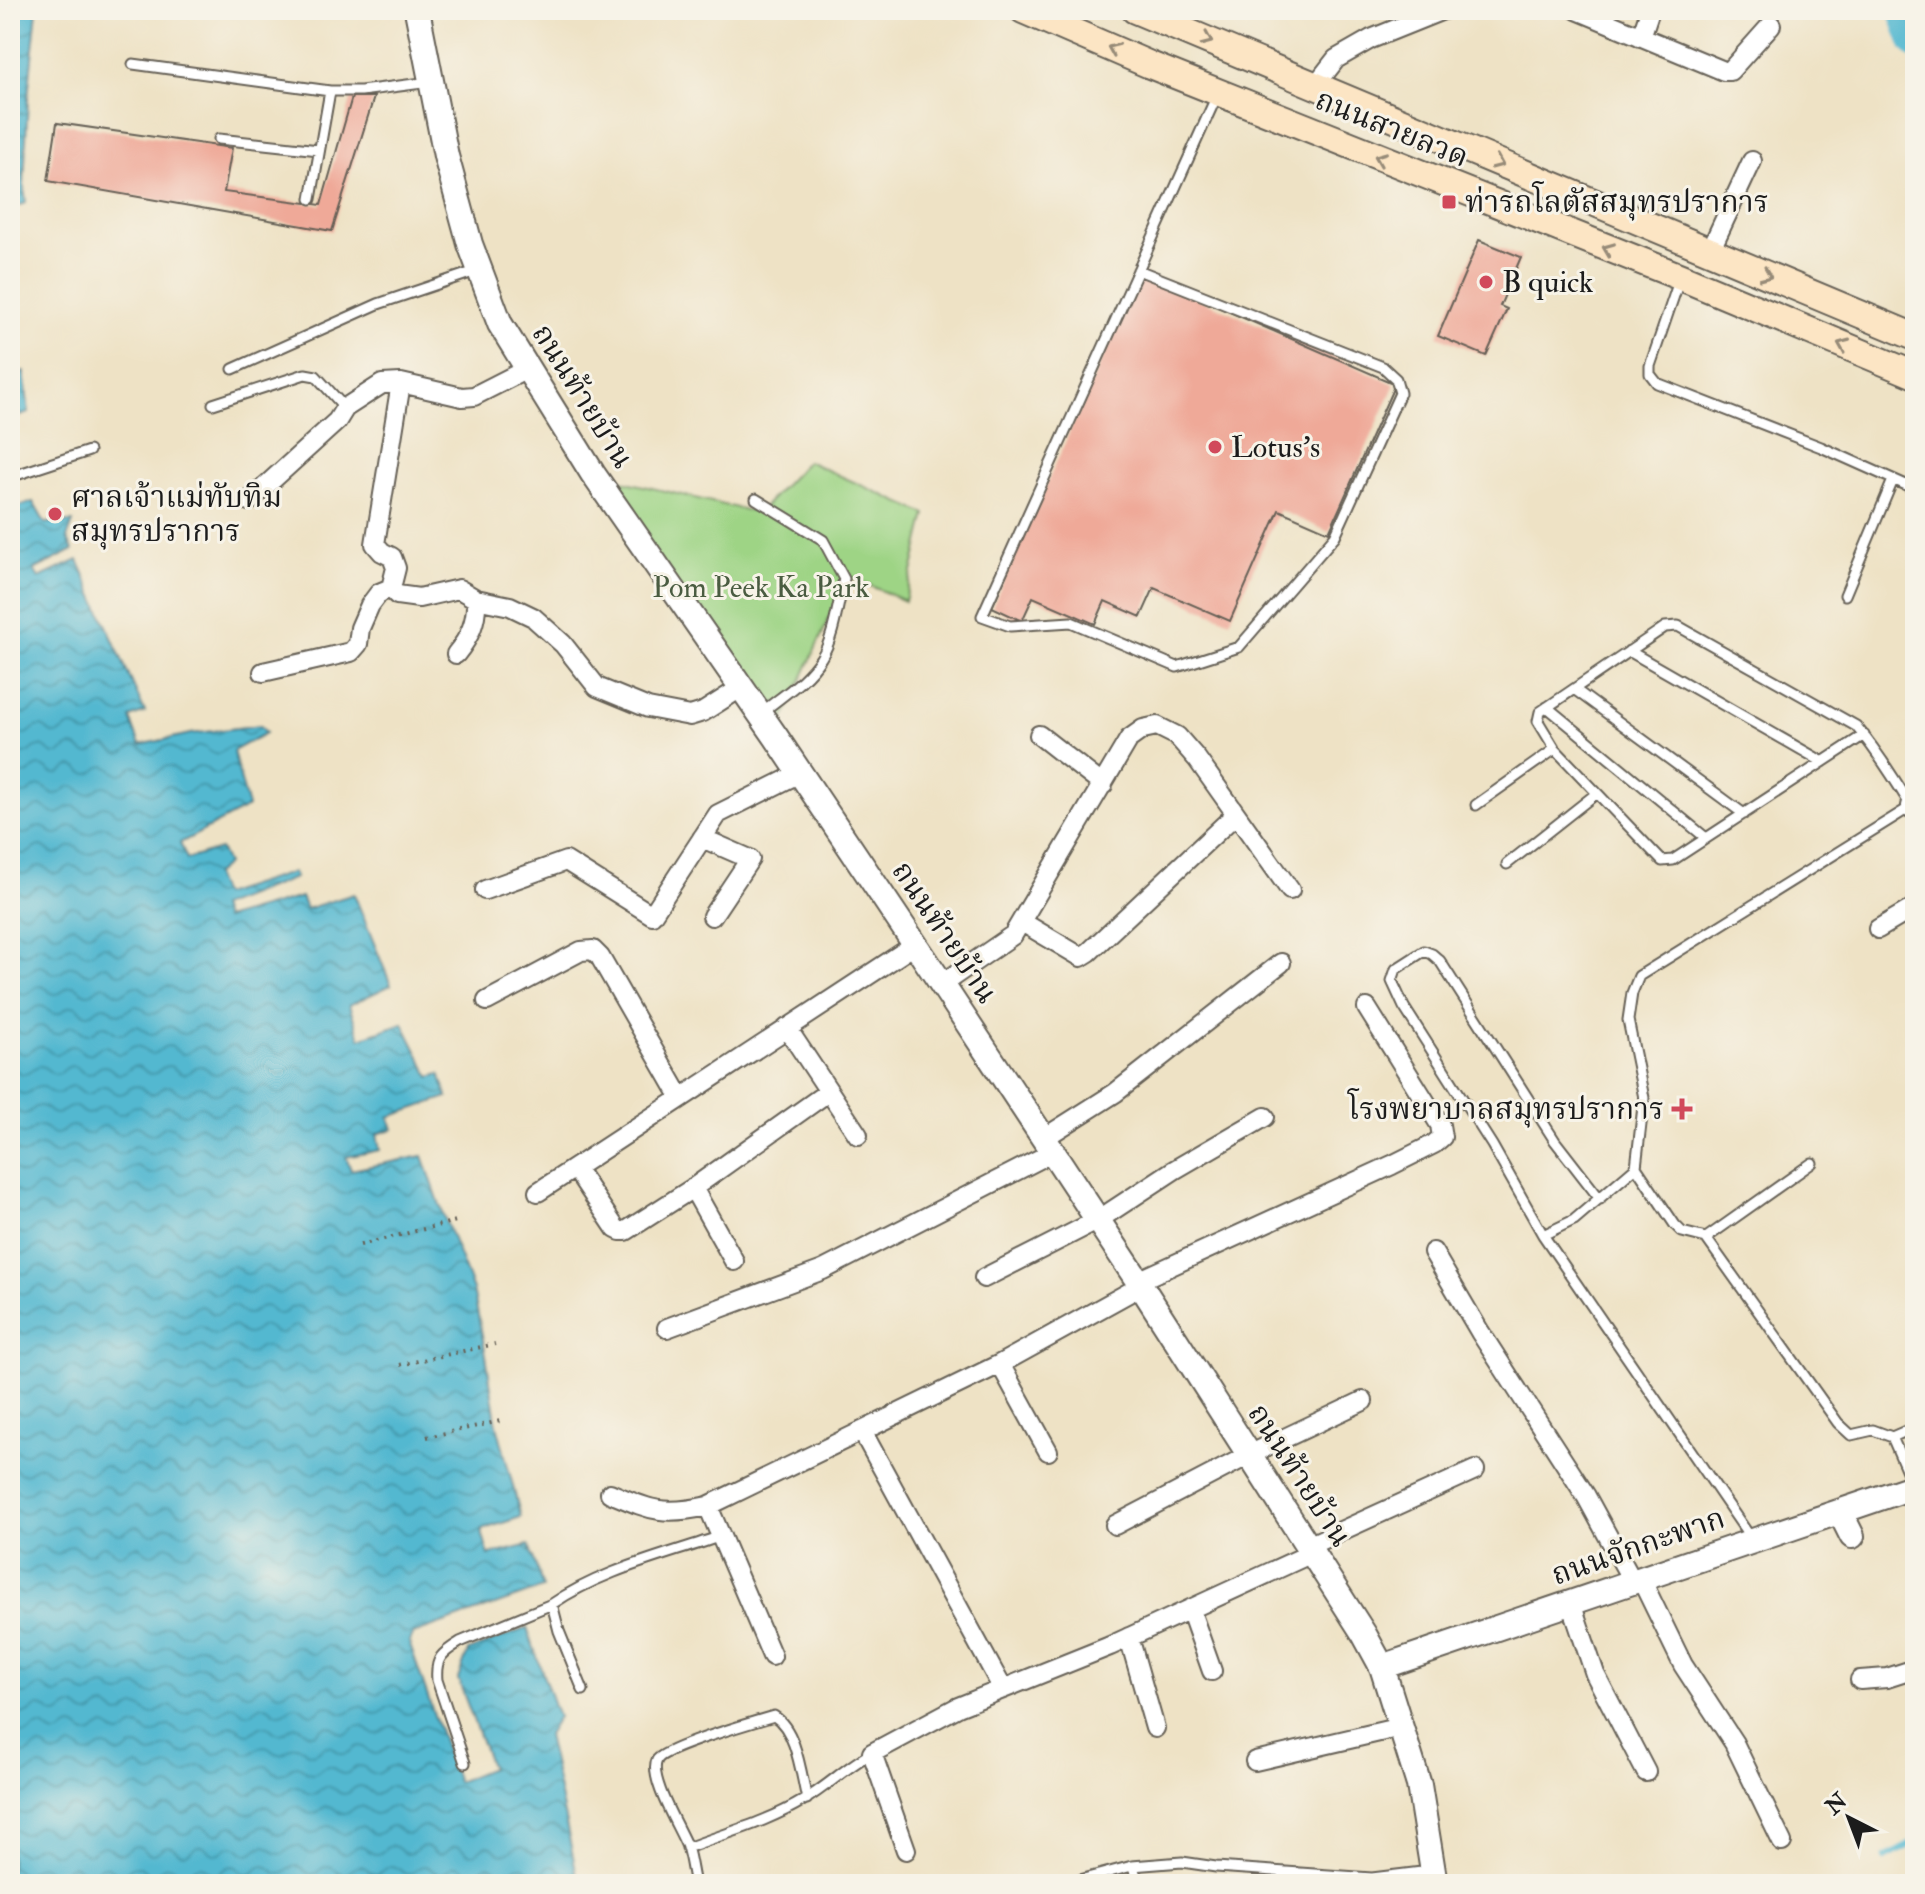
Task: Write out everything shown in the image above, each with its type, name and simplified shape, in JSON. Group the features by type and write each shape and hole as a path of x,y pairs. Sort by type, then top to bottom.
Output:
{"main road":[{"name":"ถนนสายลวด","path":"1023,10 1915,375"},
{"name":"ถนนสายลวด","path":"1135,10 1176,18 1315,86 1915,337"},
{"path":"1681,277 1702,248"}],"street":[{"name":"ถนนท้ายบ้าน","path":"417,10 446,156 470,244 500,324 593,474 916,944 1364,1634 1382,1667 1419,1785 1434,1878"},
{"path":"1315,86 1336,59 1371,39 1443,10"},
{"path":"1577,10 1724,71 1730,71 1771,25"},
{"path":"1641,37 1650,10"},
{"path":"1702,248 1752,161"},
{"path":"249,501 337,421 345,408 382,384 401,383 462,397 474,396 527,369"},
{"path":"391,588 396,568 392,557 375,544 401,383"},
{"path":"391,588 397,595 419,598 459,589 476,599 510,606 533,617 563,644 597,687 648,708 690,716 703,712 742,687"},
{"path":"263,672 351,652 358,644 360,628 370,605 379,593 391,588"},
{"path":"456,654 466,642 476,617 476,599"},
{"path":"942,984 1013,935 1129,739 1143,729 1157,726 1177,736 1197,759 1290,890"},
{"path":"1039,735 1103,785"},
{"path":"485,890 566,861 652,915 718,814 800,773"},
{"path":"1022,922 1081,957 1236,814"},
{"path":"702,838 750,859 712,916"},
{"path":"1878,929 1915,907"},
{"path":"538,1192 916,944"},
{"path":"487,1001 581,951 593,950 600,957 681,1098"},
{"path":"667,1328 823,1270 1048,1145 1281,963"},
{"path":"610,1493 654,1511 683,1511 708,1506 1000,1364 1139,1284 1434,1144 1442,1137 1440,1125 1367,1008"},
{"path":"787,1028 858,1135"},
{"path":"575,1168 616,1229 626,1231 693,1188 828,1092"},
{"path":"984,1278 1098,1220 1174,1170 1265,1117"},
{"path":"693,1188 734,1261"},
{"path":"1433,1252 1480,1332 1586,1496 1637,1580 1683,1665 1734,1743 1782,1842"},
{"path":"1000,1364 1048,1451"},
{"path":"1115,1525 1249,1455 1363,1401"},
{"path":"862,1431 1003,1689"},
{"path":"906,1850 872,1753 958,1707 1129,1637 1475,1470"},
{"name":"ถนนจักกะพาก","path":"1382,1667 1915,1487"},
{"path":"708,1506 772,1656"},
{"path":"1840,1512 1852,1536"},
{"path":"1571,1603 1595,1674 1646,1772"},
{"path":"1190,1609 1212,1671"},
{"path":"1129,1637 1155,1728"},
{"path":"1860,1680 1887,1678 1915,1669"},
{"path":"1255,1761 1401,1727"}],"lane":[{"path":"133,64 330,91 361,91 430,82"},
{"path":"311,199 330,91"},
{"path":"1138,270 1383,367 1396,379 1400,393 1335,536 1239,647 1177,667 1071,622 1010,626 982,616 1218,92"},
{"path":"219,139 319,150"},
{"path":"233,369 378,304 479,270"},
{"path":"1681,277 1650,366 1650,374 1657,383 1821,447 1915,489"},
{"path":"213,404 305,374 316,376 345,408"},
{"path":"10,477 89,451"},
{"path":"1845,595 1893,480"},
{"path":"756,499 823,540 844,579 822,657 809,674 760,714"},
{"path":"1864,735 1673,860 1662,861 1555,749 1538,721 1540,712 1629,651 1665,627 1678,626 1856,726 1864,735 1874,747 1914,808 1639,976 1632,993 1628,1020 1644,1098 1636,1167 1675,1225 1682,1232 1706,1238 1838,1423 1851,1435 1873,1430 1892,1437 1915,1427"},
{"path":"1629,651 1823,762"},
{"path":"1574,689 1744,814"},
{"path":"1547,707 1706,838"},
{"path":"1476,805 1555,749"},
{"path":"1507,864 1597,793"},
{"path":"1600,1199 1555,1141 1440,961 1424,951 1408,960 1393,973 1393,986 1404,1007 1492,1145 1543,1235 1754,1541"},
{"path":"1706,1238 1812,1163"},
{"path":"1543,1235 1574,1220 1636,1167"},
{"path":"1892,1437 1915,1487"},
{"path":"465,1763 437,1680 439,1659 446,1651 460,1642 552,1604 596,1579 721,1536"},
{"path":"552,1604 559,1631 583,1690"},
{"path":"695,1884 687,1848 659,1784 657,1760 665,1753 774,1716 791,1735 807,1799"},
{"path":"687,1848 775,1815 807,1799 853,1763 872,1753"},
{"path":"1065,1884 1132,1866 1182,1862 1372,1878 1434,1878"},
{"path":"1132,1866 1140,1884"}],"path":[{"path":"360,1245 456,1221"},
{"path":"400,1365 495,1344"},
{"path":"427,1437 505,1420"}],"green space":[{"name":"Pom Peek Ka Park","path":"807,461 926,514 905,601 848,576 776,737 593,474 758,513"}],"water":[{"path":"10,10 37,10 28,97 26,203 10,209"},
{"path":"24,371 29,413 10,419 10,372"},
{"path":"33,502 45,523 73,522 67,538 73,550 34,570 39,578 78,560 145,712 130,718 140,745 190,734 260,725 266,733 233,751 248,807 180,843 187,859 220,849 227,864 214,875 222,895 293,872 295,878 220,907 224,919 301,897 306,909 354,894 391,985 349,1005 360,1038 403,1023 430,1077 440,1074 448,1097 389,1117 393,1129 377,1134 380,1150 346,1157 351,1170 423,1156 473,1290 496,1421 521,1517 481,1530 489,1555 529,1545 543,1588 413,1634 409,1642 457,1782 491,1768 458,1679 468,1651 527,1628 558,1717 547,1735 579,1884 10,1884 10,509"}],"building":[{"path":"352,97 374,97 332,231 48,181 57,123 232,148 224,192 321,205"},
{"name":"B quick","path":"1479,240 1521,257 1500,306 1507,309 1486,356 1438,336"},
{"name":"Lotus's","path":"1140,273 1395,384 1329,532 1279,510 1230,621 1154,588 1141,617 1105,601 1095,624 1033,597 1022,621 992,607"}],"waterway":[{"path":"1898,10 1915,48"},
{"path":"1885,1858 1915,1842"}],"place":[{"name":"ท่ารถโลตัสสมุทรปราการ","path":"1449,202"},
{"name":"B quick","path":"1486,282"},
{"name":"Lotus's","path":"1215,447"},
{"name":"ศาลเจ้าแม่ทับทิม สมุทรปราการ","path":"55,514"},
{"name":"โรงพยาบาลสมุทรปราการ","path":"1682,1109"}]}
